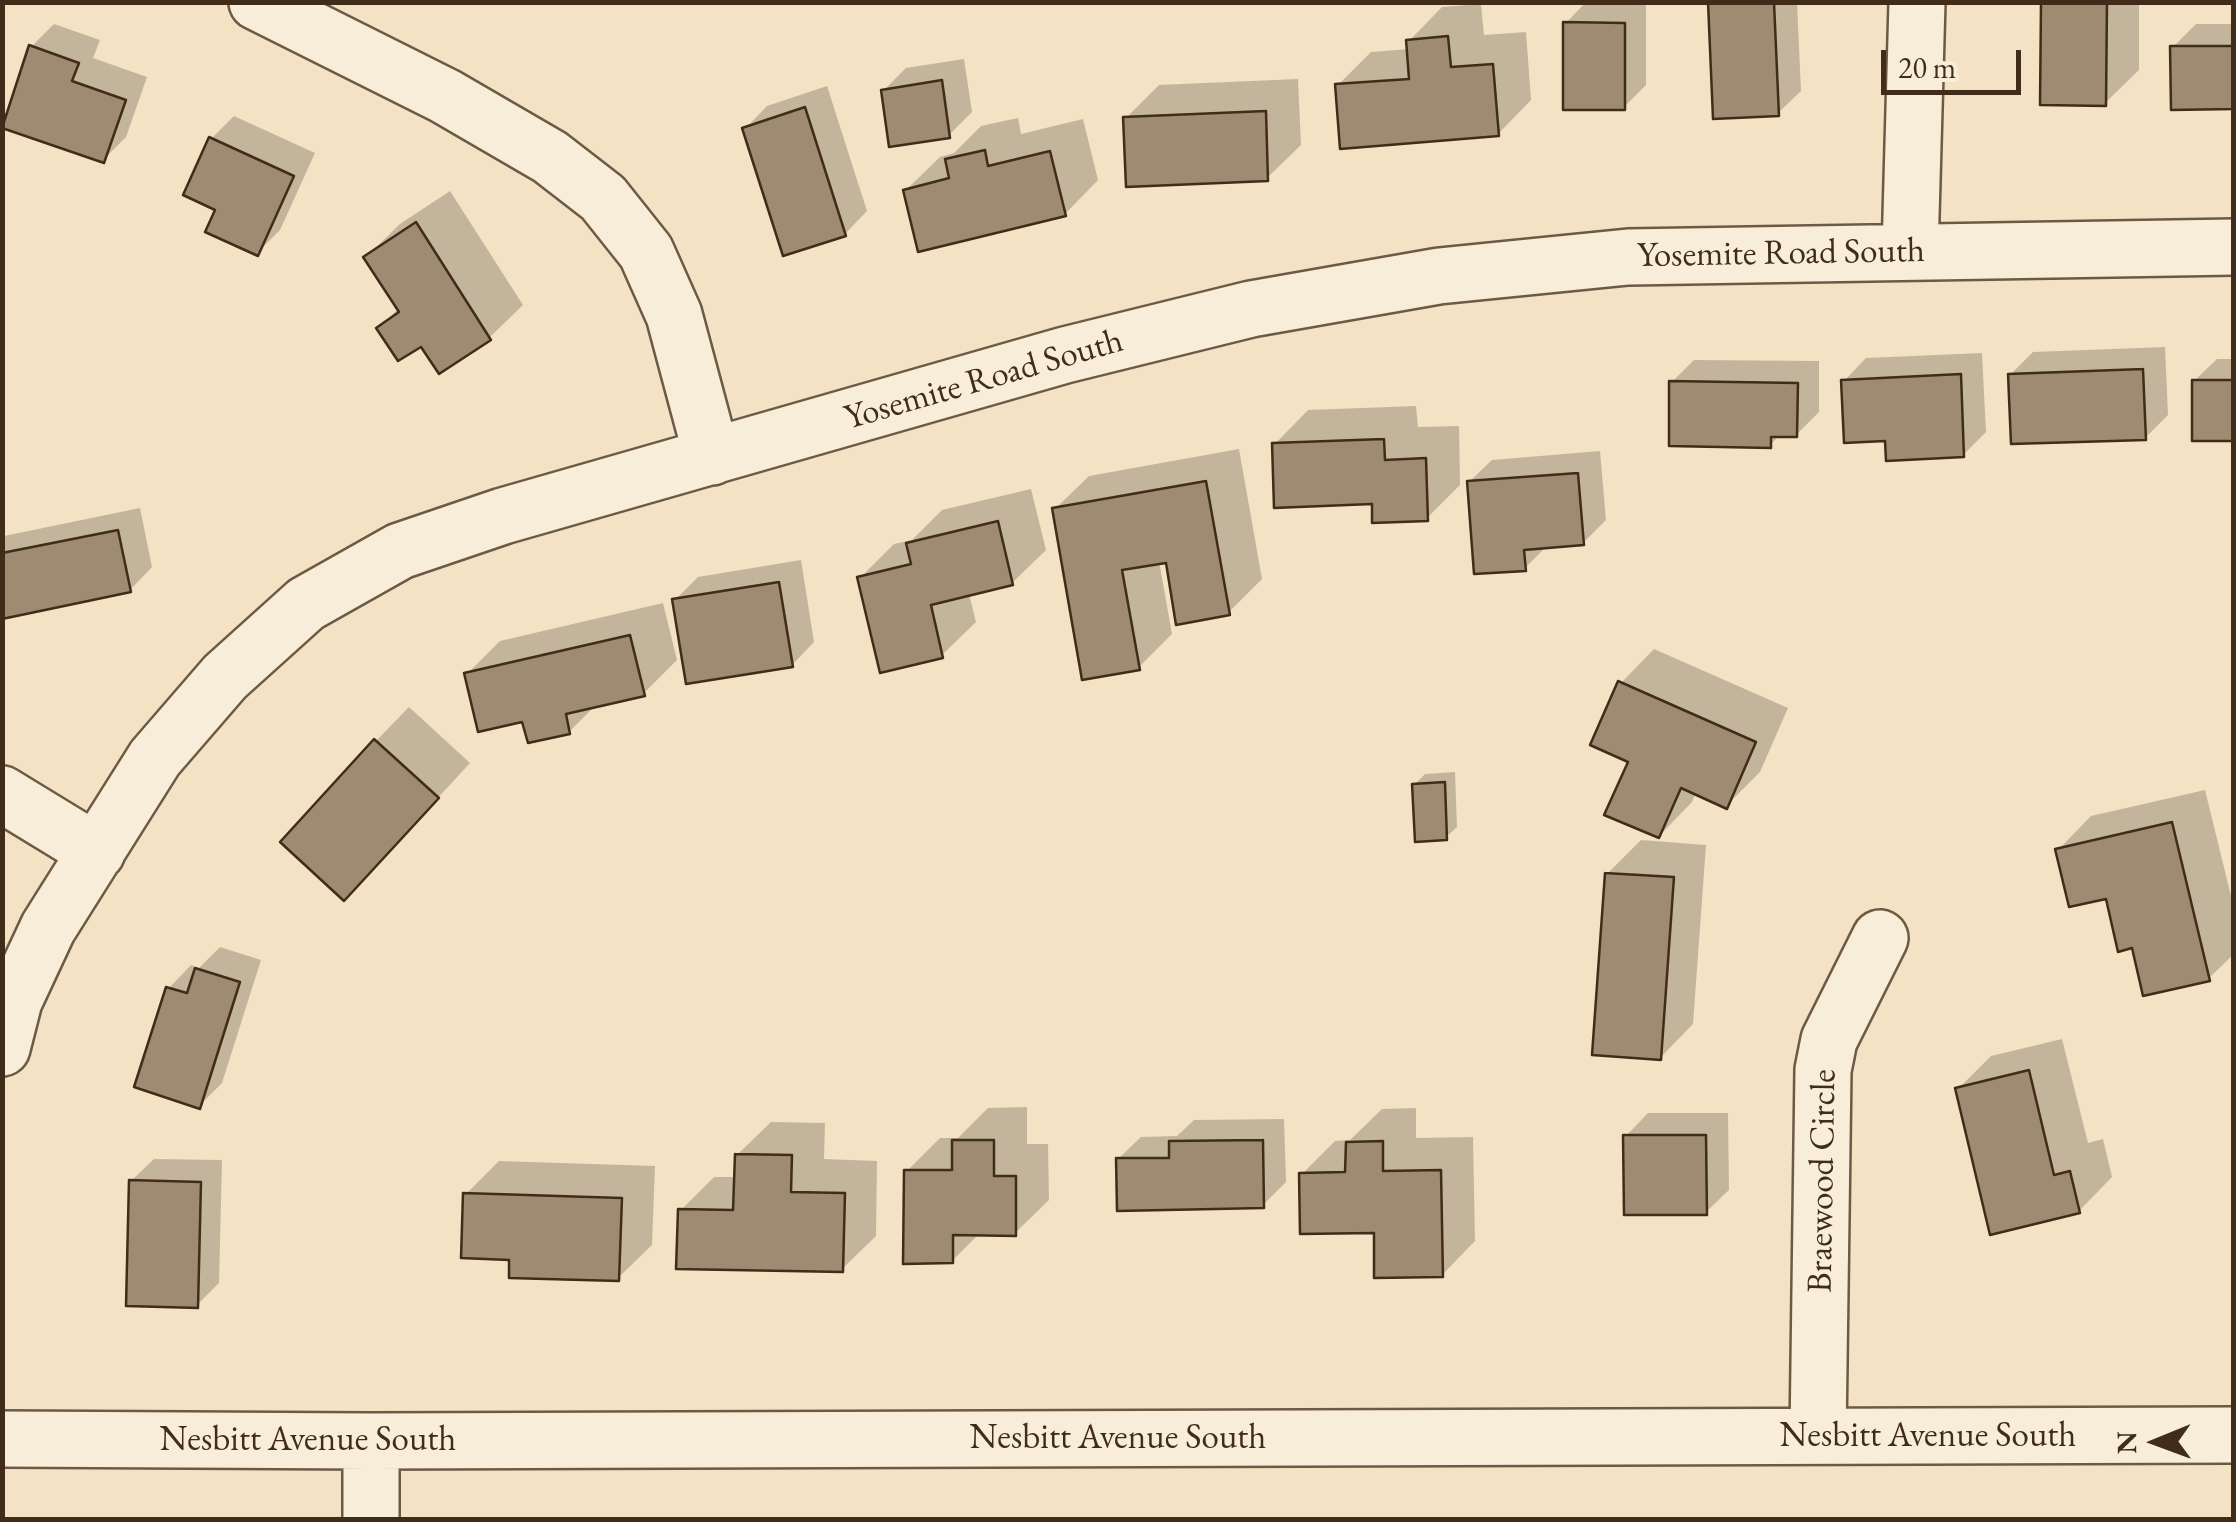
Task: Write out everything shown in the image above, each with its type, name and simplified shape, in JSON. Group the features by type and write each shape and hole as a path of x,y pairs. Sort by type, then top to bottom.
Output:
{"street":[{"path":"257,2 445,96 550,157 603,198 646,252 674,315 712,458"},
{"path":"1910,252 1917,2"},
{"name":"Yosemite Road South","path":"2,1048 14,1001 48,928 155,758 225,677 306,604 400,551 502,516 1065,355 1250,310 1420,280 1628,256 2234,247"},
{"path":"2,794 98,852"},
{"name":"Braewood Circle","path":"1818,1436 1823,1070 1829,1040 1880,938"},
{"name":"Nesbitt Avenue South","path":"2,1439 2234,1435"},
{"path":"370,1441 371,1520"}],"building":[{"path":"1708,2 1774,2 1779,116 1713,119"},
{"path":"2041,2 2107,2 2106,106 2040,105"},
{"path":"1563,22 1625,23 1625,110 1563,110"},
{"path":"1448,36 1451,67 1493,64 1499,136 1340,149 1335,84 1409,79 1406,40"},
{"path":"29,45 79,63 72,81 126,100 104,163 2,128"},
{"path":"2170,46 2234,46 2234,109 2171,110"},
{"path":"942,80 950,138 889,147 881,90"},
{"path":"805,107 846,236 783,256 742,128"},
{"path":"1266,111 1268,181 1126,187 1123,117"},
{"path":"209,137 294,176 258,256 205,232 215,210 183,195"},
{"path":"985,150 988,166 1050,151 1066,216 918,252 903,190 949,178 945,159"},
{"path":"416,222 491,340 439,374 421,347 398,361 376,328 399,312 363,257"},
{"path":"2143,369 2146,440 2011,444 2008,374"},
{"path":"1961,374 1964,457 1886,461 1885,441 1844,443 1841,380"},
{"path":"2192,380 2234,380 2234,441 2192,441"},
{"path":"1669,381 1798,383 1797,437 1771,437 1771,448 1669,446"},
{"path":"1384,439 1385,460 1426,458 1428,521 1372,523 1372,504 1274,508 1272,443"},
{"path":"1578,473 1584,545 1524,550 1526,571 1474,574 1467,481"},
{"path":"1206,481 1230,615 1176,625 1166,563 1122,570 1140,670 1082,680 1052,508"},
{"path":"998,521 1013,585 931,605 943,658 880,673 857,577 911,564 906,543"},
{"path":"118,530 131,592 2,619 2,553"},
{"path":"779,582 793,667 686,684 672,599"},
{"path":"630,635 645,696 566,714 570,734 528,743 522,722 478,732 464,673"},
{"path":"1618,681 1756,742 1727,809 1681,788 1659,838 1604,815 1628,762 1590,745"},
{"path":"374,739 439,798 344,901 280,842"},
{"path":"1445,782 1447,840 1415,842 1412,784"},
{"path":"2172,822 2210,981 2143,996 2132,948 2118,952 2106,899 2069,907 2055,849"},
{"path":"1605,873 1674,877 1661,1060 1592,1055"},
{"path":"195,968 240,982 200,1109 134,1087 166,987 187,993"},
{"path":"2029,1070 2054,1175 2070,1171 2080,1213 1990,1235 1955,1088"},
{"path":"1623,1135 1706,1135 1707,1215 1624,1215"},
{"path":"952,1140 994,1140 994,1176 1016,1176 1016,1236 953,1235 953,1263 903,1264 904,1170 952,1170"},
{"path":"1263,1140 1264,1208 1117,1211 1116,1158 1169,1158 1169,1141"},
{"path":"1383,1141 1383,1171 1441,1170 1443,1277 1374,1278 1374,1233 1300,1234 1299,1173 1345,1172 1346,1142"},
{"path":"735,1154 792,1155 791,1192 845,1193 843,1272 676,1269 678,1209 733,1210"},
{"path":"129,1180 201,1182 198,1308 126,1306"},
{"path":"463,1193 622,1198 619,1281 509,1278 509,1260 461,1258"}]}
